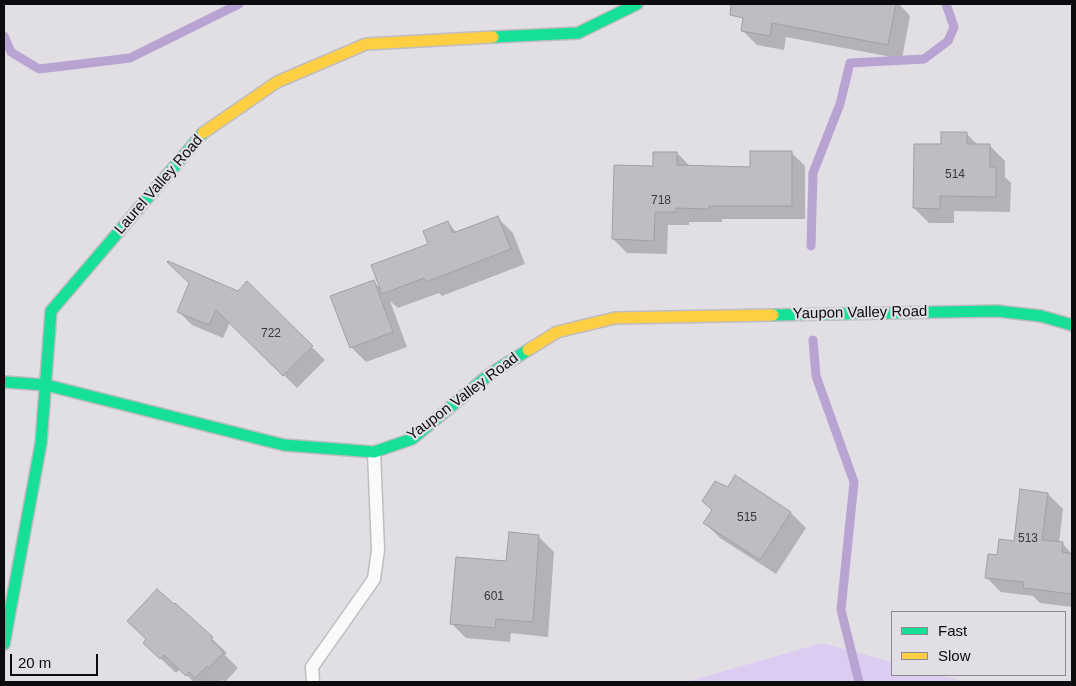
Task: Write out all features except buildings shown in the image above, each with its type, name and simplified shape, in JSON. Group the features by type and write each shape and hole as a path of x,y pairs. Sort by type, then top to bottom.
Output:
{"street":[{"name":"Laurel Valley Road","path":"4,644 41,443 51,311 203,133 276,82 366,44 578,33 637,4"},
{"name":"Yaupon Valley Road","path":"4,382 46,385 284,445 374,452 412,439 490,374 556,332 615,318 996,311 1041,316 1072,325"}],"lane":[{"path":"313,682 312,667 374,578 378,550 374,452"}],"shaded area":[{"path":"822,643 891,662 891,676 943,676 966,682 686,682"}],"waterway":[{"path":"4,36 11,52 39,69 130,58 239,4"},
{"path":"811,246 813,173 840,104 850,63 924,59 948,41 954,27 946,4"},
{"path":"813,340 816,376 854,482 841,610 859,682"}],"traffic: fast":[{"path":"493,37 578,33 637,4"},
{"path":"4,644 41,443 51,311 203,133"},
{"path":"773,315 997,311 1041,316 1072,325"},
{"path":"4,382 46,385 284,445 374,452 412,439 490,374 528,350"}],"traffic: slow":[{"path":"203,133 277,82 366,44 493,37"},
{"path":"528,350 557,332 615,318 773,315"}]}
